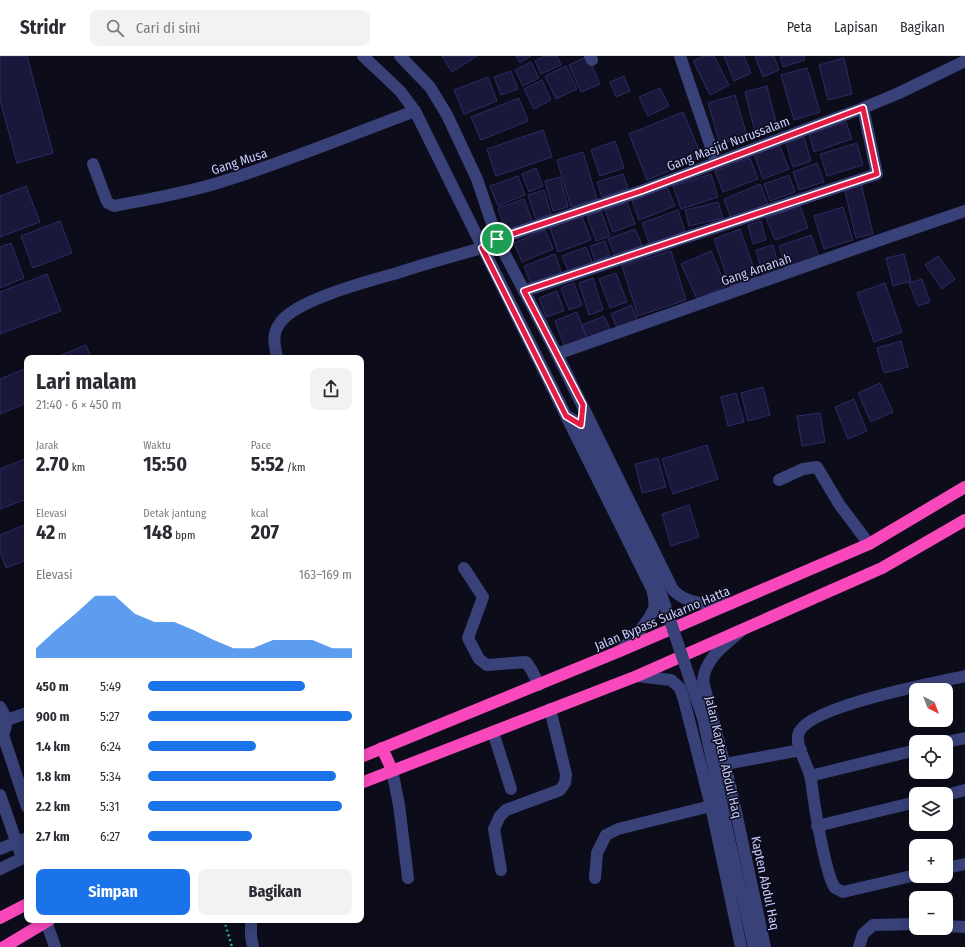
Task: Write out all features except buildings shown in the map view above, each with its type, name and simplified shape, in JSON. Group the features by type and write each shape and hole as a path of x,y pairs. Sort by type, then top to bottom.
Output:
{"highway":[{"name":"Jalan Bypass Sukarno Hatta","path":"364,756 620,652 869,544 965,487"},
{"path":"364,782 637,676 882,568 965,520"},
{"path":"382,748 392,770"},
{"path":"0,918 24,906"},
{"path":"4,947 44,923"}],"street":[{"path":"363,56 400,91 415,111 648,580 654,595 654,608 644,626 620,652"},
{"path":"680,56 716,162"},
{"path":"406,58 430,87 447,115 477,179 497,239 583,405 673,590 677,594 700,604 732,604"},
{"name":"Gang Masjid Nurussalam","path":"277,355 274,334 280,322 288,314 304,305 342,290 482,248 497,239 641,191 863,108 899,93 965,61"},
{"path":"524,291 877,174 863,108"},
{"name":"Gang Musa","path":"93,164 108,203 114,206 185,192 222,182 288,159 415,111"},
{"name":"Gang Amanah","path":"557,354 965,211"},
{"path":"566,416 581,425 583,405"},
{"name":"Jalan Kapten Abdul Haq","path":"581,425 655,576 704,718 729,839 754,947"},
{"path":"779,480 803,469 817,467 839,504 869,544"},
{"path":"464,568 483,597 468,638 479,659 487,666 526,662 539,684"},
{"path":"648,580 652,584 660,584 665,577 664,571"},
{"name":"Kapten Abdul Haq","path":"743,629 707,664 703,681 734,802 765,947"},
{"path":"637,676 671,680 680,688 711,806 741,947"},
{"path":"909,877 843,892 838,890 832,884 817,826 810,776 798,736 800,729 807,722 844,706 900,689 965,676"},
{"path":"684,700 686,691 693,686 700,687 706,693"},
{"path":"0,707 6,720 6,728 2,736 24,798"},
{"path":"501,870 494,829 500,816 506,810 560,790 565,783 566,774 550,709"},
{"path":"6,720 24,714"},
{"path":"493,732 511,789"},
{"path":"953,741 965,738"},
{"path":"725,764 801,750"},
{"path":"810,776 909,752"},
{"path":"392,770 399,805 408,878"},
{"path":"953,793 965,790"},
{"path":"0,795 22,840 24,851"},
{"path":"595,878 597,853 606,835 618,829 711,806 734,802"},
{"path":"817,826 909,804"},
{"path":"0,849 22,840"},
{"path":"0,869 24,857"},
{"path":"953,867 965,864"},
{"path":"48,923 55,947"},
{"path":"251,923 253,947"},
{"path":"859,947 863,934 873,925 909,924"},
{"path":"953,926 965,927"}],"path":[{"path":"225,923 232,947"}],"route":[{"path":"863,108 877,174 524,291 583,405 581,425 566,416 482,248 497,239 641,191 863,108"}]}
